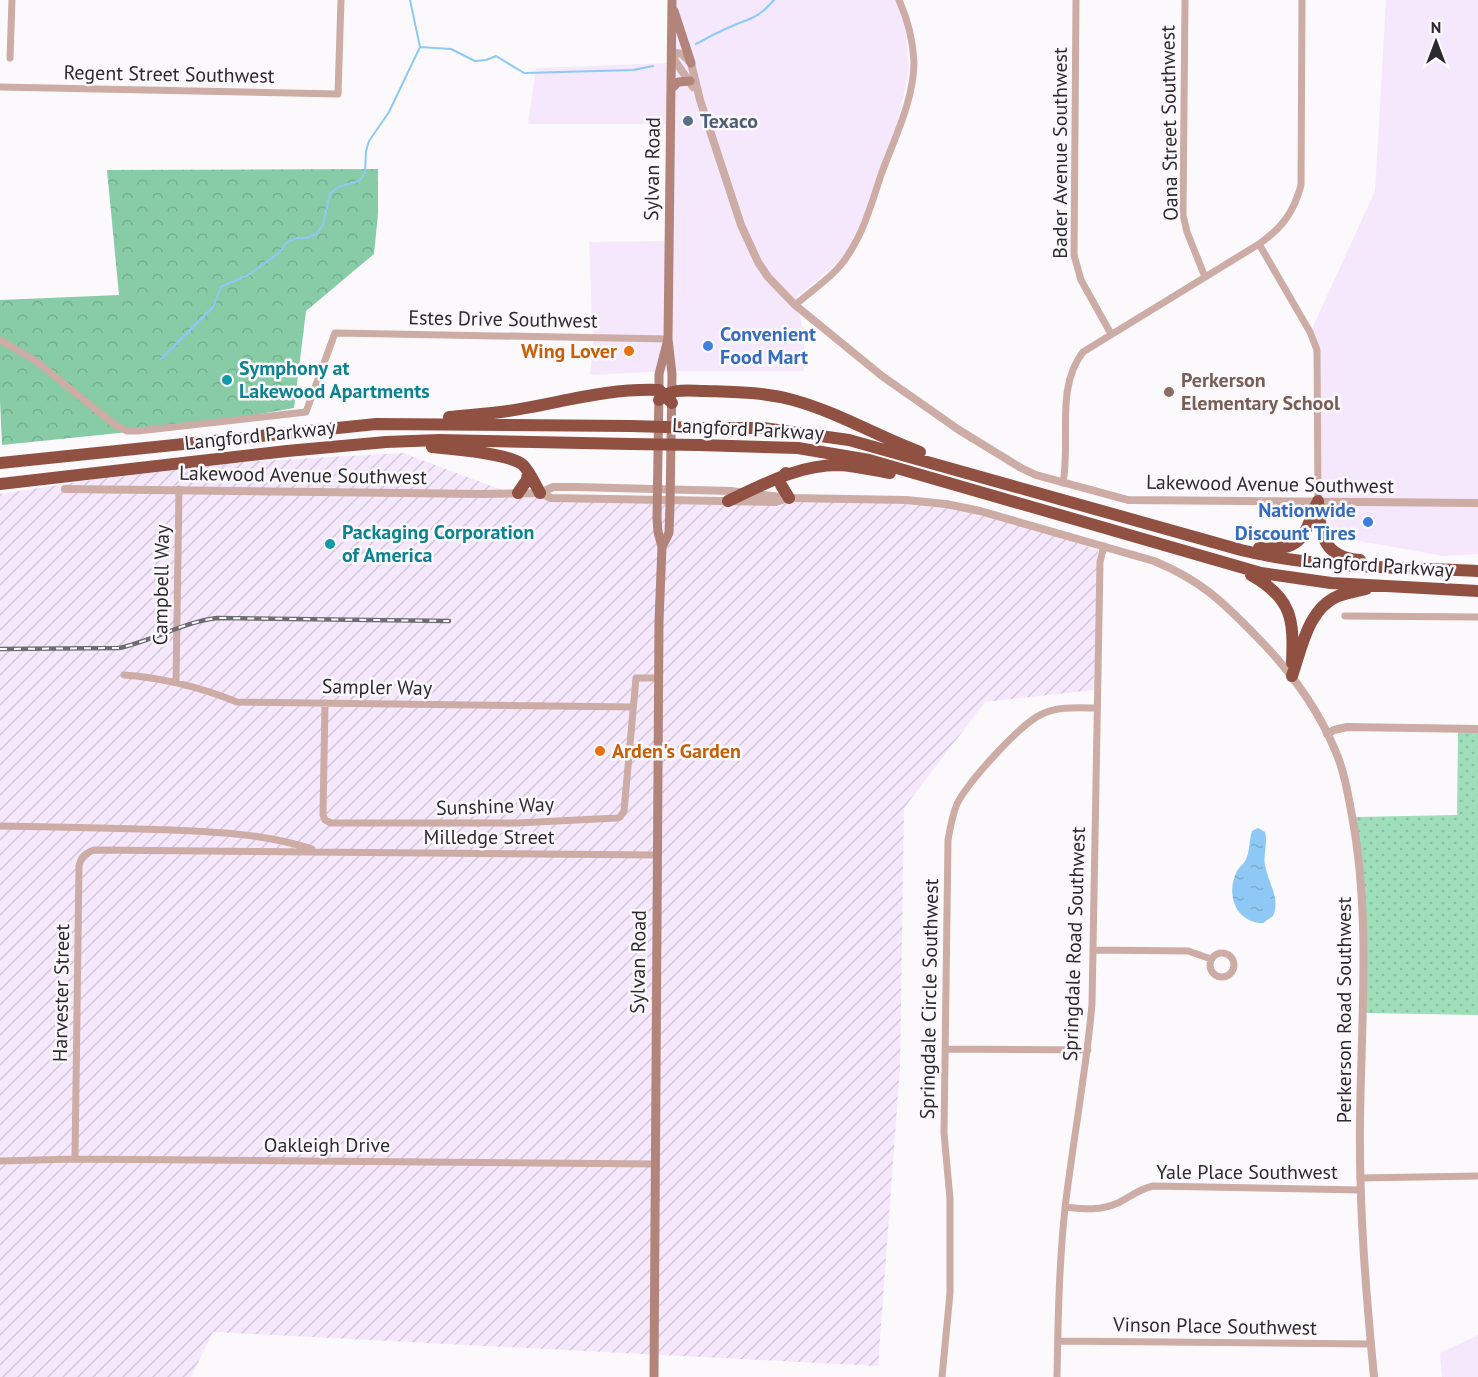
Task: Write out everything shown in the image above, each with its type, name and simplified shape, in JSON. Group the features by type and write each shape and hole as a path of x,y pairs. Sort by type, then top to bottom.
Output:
{"highway":[{"path":"376,424 508,411 611,391 665,395 749,392 794,400 823,410 896,443 986,477"},
{"name":"Langford Parkway","path":"0,463 376,424 763,428 849,440 1291,561 1344,567 1478,571"},
{"name":"Langford Parkway","path":"0,484 386,442 439,440 822,450 868,460 1241,569 1292,579 1478,591"},
{"path":"386,442 501,456 518,462 528,472 540,493"},
{"path":"728,501 786,473 812,467 840,465 937,480"},
{"path":"518,493 527,480 528,472"},
{"path":"786,473 780,479 789,498"},
{"path":"1226,545 1277,549 1292,546 1301,539 1307,529 1318,501"},
{"path":"1318,501 1320,530 1325,542 1333,551 1347,559 1401,563 1419,568"},
{"path":"1241,569 1272,587 1288,610 1294,636 1292,676"},
{"path":"1292,676 1313,617 1324,604 1339,596 1377,586"}],"main road":[{"name":"Sylvan Road","path":"662,547 669,533 670,500 665,395 659,374 668,339 671,89 669,1"},
{"path":"669,1 691,63"},
{"path":"671,89 678,82 690,81"},
{"name":"Sylvan Road","path":"654,1377 654,1164 662,547 658,532 657,489 665,395"}],"street":[{"path":"10,58 12,0"},
{"name":"Regent Street Southwest","path":"0,87 338,94 341,0"},
{"path":"795,305 839,267 859,236 907,102 914,63 906,15 899,0"},
{"name":"Bader Avenue Southwest","path":"1076,0 1074,255 1081,280 1111,334"},
{"name":"Oana Street Southwest","path":"1185,0 1183,215 1187,232 1205,277"},
{"path":"700,100 690,81 671,55 682,54 691,63 700,100 748,242 768,277 795,305 882,376 959,430 1021,468 1063,483 1066,469 1068,387 1075,362 1083,352 1275,233 1287,219 1296,202 1301,185 1302,0"},
{"path":"1259,244 1310,332 1317,350 1318,501"},
{"name":"Estes Drive Southwest","path":"0,340 36,361 115,425 127,430 138,431 306,412 335,333 668,339"},
{"name":"Lakewood Avenue Southwest","path":"1063,483 1128,500 1478,503"},
{"name":"Lakewood Avenue Southwest","path":"540,493 553,487 670,489 746,492 789,498 906,500 946,504 980,511 1104,546"},
{"name":"Lakewood Avenue Southwest","path":"65,489 540,493 551,498 776,502 789,498"},
{"name":"Campbell Way","path":"176,681 179,489"},
{"name":"Perkerson Road Southwest","path":"1104,546 1180,571 1210,591 1292,676 1336,751 1348,795 1356,838 1362,901 1364,952 1360,1178 1374,1377"},
{"name":"Springdale Road Southwest","path":"1057,1377 1060,1266 1065,1206 1088,1050 1092,1004 1100,562 1104,546"},
{"path":"1345,616 1478,617"},
{"name":"Sampler Way","path":"124,675 176,681 237,702 633,707"},
{"name":"Sunshine Way","path":"325,703 323,815 325,820 331,823 517,824 620,817 624,811 636,678 659,678"},
{"name":"Springdale Circle Southwest","path":"942,1377 950,1293 950,1199 944,1133 948,840 951,823 956,806 971,783 1030,720 1057,709 1097,708"},
{"path":"1327,734 1347,727 1478,729"},
{"name":"Milledge Street","path":"0,826 237,833 292,843 320,852"},
{"name":"Harvester Street","path":"75,1159 79,866 80,860 86,853 94,850 110,850"},
{"name":"Milledge Street","path":"110,850 657,855"},
{"path":"1093,950 1188,951 1211,959"},
{"path":"945,1049 1088,1050"},
{"name":"Oakleigh Drive","path":"0,1161 75,1159 654,1164"},
{"path":"1360,1178 1478,1176"},
{"name":"Yale Place Southwest","path":"1065,1206 1088,1209 1105,1208 1120,1202 1139,1189 1152,1186 1361,1190"},
{"name":"Vinson Place Southwest","path":"1058,1341 1371,1344"}],"shaded area":[{"path":"669,0 897,0 904,10 909,71 888,164 844,257 796,298 804,334 804,371 671,371 590,375 593,343 589,242 670,241 669,124 528,124 536,68 670,63"},
{"path":"1386,0 1478,0 1478,554 1444,556 1319,534 1318,377 1310,333 1375,191"},
{"path":"403,453 521,497 958,504 1098,550 1094,690 985,702 904,808 900,1067 878,1366 213,1332 191,1377 0,1377 0,494 189,465"},
{"path":"1478,1335 1478,1377 1442,1377 1440,1353"}],"green space":[{"path":"378,169 378,214 374,254 306,311 294,408 197,425 2,445 0,300 119,295 107,170"},
{"path":"1458,731 1478,731 1478,1015 1366,1013 1356,817 1457,815"}],"water":[{"path":"1258,828 1265,832 1265,865 1276,903 1273,916 1263,923 1254,922 1240,913 1235,906 1232,889 1237,871 1247,856 1252,831"}],"waterway":[{"path":"161,359 213,307 221,287 250,274 280,252 286,243 296,238 307,238 316,234 323,225 330,194 338,187 359,181 365,173 369,141 389,112 420,47 410,0"},
{"path":"696,44 754,17 774,0"},
{"path":"420,47 451,49 475,61 496,56 524,73 633,70 653,66"}],"railway":[{"path":"0,649 119,648 192,623 217,618 449,621"}],"place":[{"name":"Texaco","path":"688,121"},
{"name":"Convenient Food Mart","path":"708,346"},
{"name":"Wing Lover","path":"629,351"},
{"name":"Symphony at Lakewood Apartments","path":"227,380"},
{"name":"Perkerson Elementary School","path":"1169,392"},
{"name":"Nationwide Discount Tires","path":"1368,522"},
{"name":"Packaging Corporation of America","path":"330,544"},
{"name":"Arden's Garden","path":"600,751"}]}
